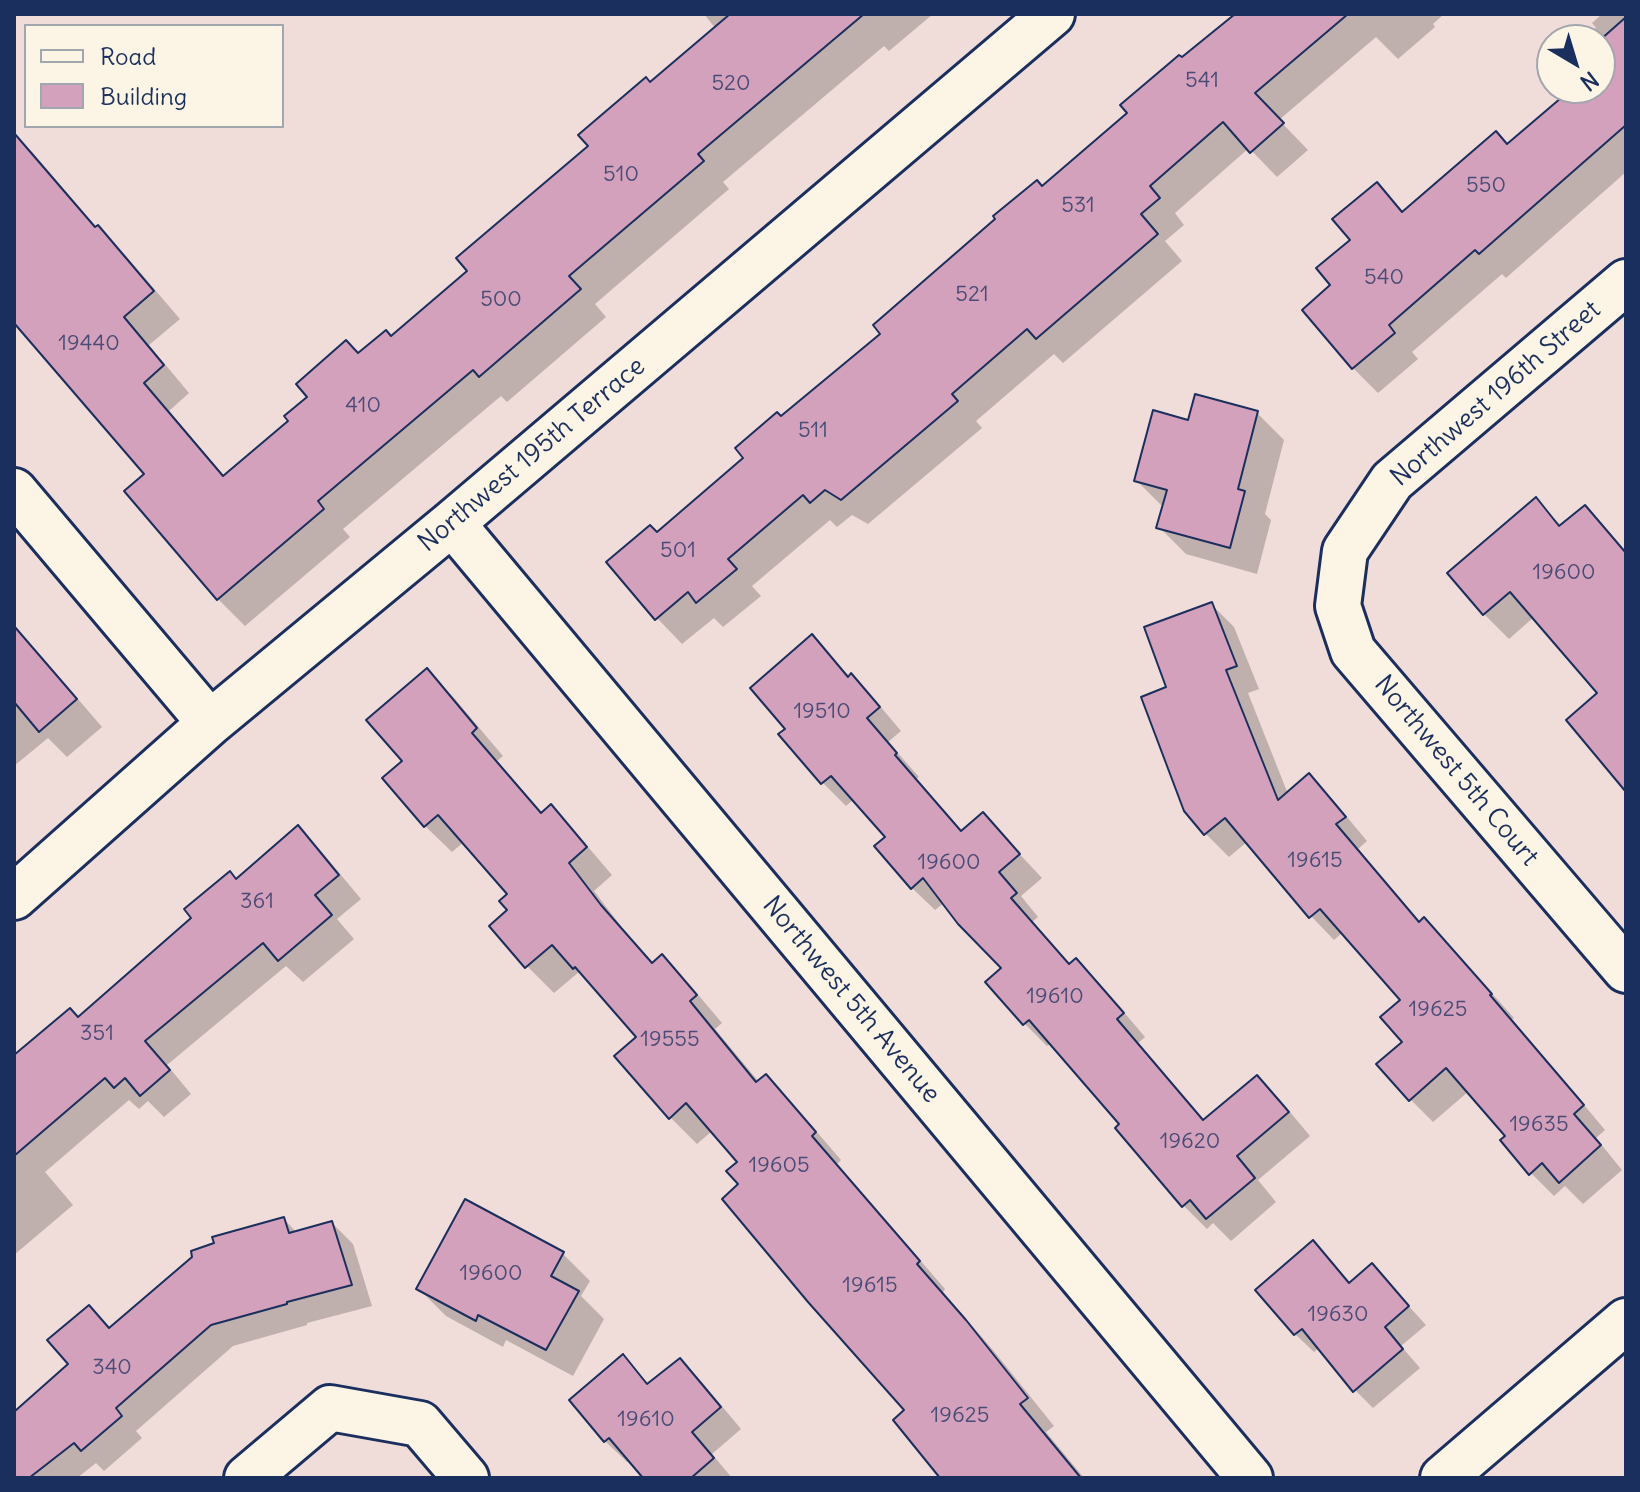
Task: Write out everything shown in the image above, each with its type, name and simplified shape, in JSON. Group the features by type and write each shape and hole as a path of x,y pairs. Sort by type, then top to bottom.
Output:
{"street":[{"name":"Northwest 195th Terrace","path":"14,897 210,723 452,523 1052,14"},
{"name":"Northwest 196th Street","path":"1345,551 1392,481 1626,282"},
{"path":"14,491 210,723"},
{"name":"Northwest 5th Avenue","path":"452,523 1250,1478"},
{"name":"Northwest 5th Court","path":"1345,551 1338,606 1353,651 1626,970"},
{"path":"1443,1478 1626,1321"},
{"path":"247,1478 330,1408 420,1424 466,1478"}],"building":[{"path":"730,14 864,14 698,154 704,161 569,276 581,289 479,377 473,370 318,501 324,509 217,600 124,491 144,474 14,323 14,133 154,291 124,317 164,365 144,383 223,476 288,421 284,416 307,397 296,384 346,340 358,353 386,330 391,336 467,271 456,258 588,146 578,135 646,77 650,82"},
{"path":"1235,14 1348,14 1255,93 1284,123 1250,153 1223,122 1150,186 1160,198 1141,214 1158,234 1036,339 1027,329 952,394 958,401 841,500 825,490 810,503 803,495 728,559 737,569 696,603 688,592 655,620 606,562 650,525 657,532 743,458 735,448 777,412 781,416 880,334 873,325 995,219 993,216 1037,180 1042,186 1127,113 1120,105 1179,55 1182,57"},
{"path":"1626,17 1626,125 1479,254 1475,250 1389,325 1395,333 1352,369 1302,310 1330,285 1316,268 1350,240 1332,219 1377,182 1402,212 1496,131 1507,144 1554,104 1616,104 1616,26"},
{"path":"1195,394 1258,411 1238,489 1245,491 1230,548 1156,528 1167,490 1134,481 1153,410 1188,420"},
{"path":"1536,497 1559,526 1585,505 1626,553 1626,792 1566,720 1597,693 1510,592 1483,615 1447,573"},
{"path":"1212,602 1237,666 1226,670 1278,800 1309,773 1346,817 1336,824 1419,922 1424,917 1492,994 1584,1105 1574,1114 1601,1145 1559,1183 1542,1163 1529,1175 1500,1140 1505,1136 1446,1068 1409,1101 1376,1064 1402,1042 1380,1017 1400,1000 1320,909 1309,918 1225,818 1204,835 1184,811 1141,697 1166,687 1144,627"},
{"path":"14,626 77,699 39,732 14,702"},
{"path":"812,634 848,677 851,673 880,707 867,718 961,831 983,812 1020,854 999,872 1017,893 1011,898 1069,964 1076,958 1124,1013 1117,1019 1203,1120 1257,1075 1289,1112 1237,1156 1255,1178 1206,1219 1190,1200 1182,1207 1115,1128 1119,1124 1029,1020 1023,1025 985,982 1001,968 958,924 923,878 911,889 874,846 885,837 831,776 821,784 778,734 785,729 750,688"},
{"path":"427,668 477,728 472,733 541,813 551,804 587,847 569,863 601,905 652,963 662,954 697,995 690,1001 756,1082 766,1074 816,1132 812,1136 920,1261 917,1264 1028,1398 1020,1404 1081,1478 940,1478 893,1420 904,1410 722,1199 738,1184 726,1171 737,1162 686,1103 669,1119 614,1056 636,1037 552,945 525,968 489,926 507,910 499,901 507,894 438,815 424,827 382,778 402,761 366,720"},
{"path":"298,825 339,875 315,895 332,915 278,961 263,943 145,1041 170,1070 140,1096 125,1078 114,1088 105,1078 14,1156 14,1055 70,1008 78,1017 191,918 184,909 230,871 236,879"},
{"path":"465,1199 564,1252 551,1276 579,1291 546,1350 478,1315 476,1321 416,1289"},
{"path":"284,1217 289,1233 332,1221 352,1285 211,1325 116,1408 122,1416 81,1451 74,1443 29,1478 14,1478 15,1411 68,1364 47,1340 89,1305 109,1328 192,1257 191,1251 214,1243 212,1237"},
{"path":"1313,1240 1349,1283 1372,1263 1409,1306 1385,1327 1403,1349 1353,1392 1302,1329 1294,1335 1255,1290"},
{"path":"623,1354 647,1384 680,1358 721,1407 692,1432 714,1458 691,1478 643,1478 609,1438 604,1442 569,1400"}]}
